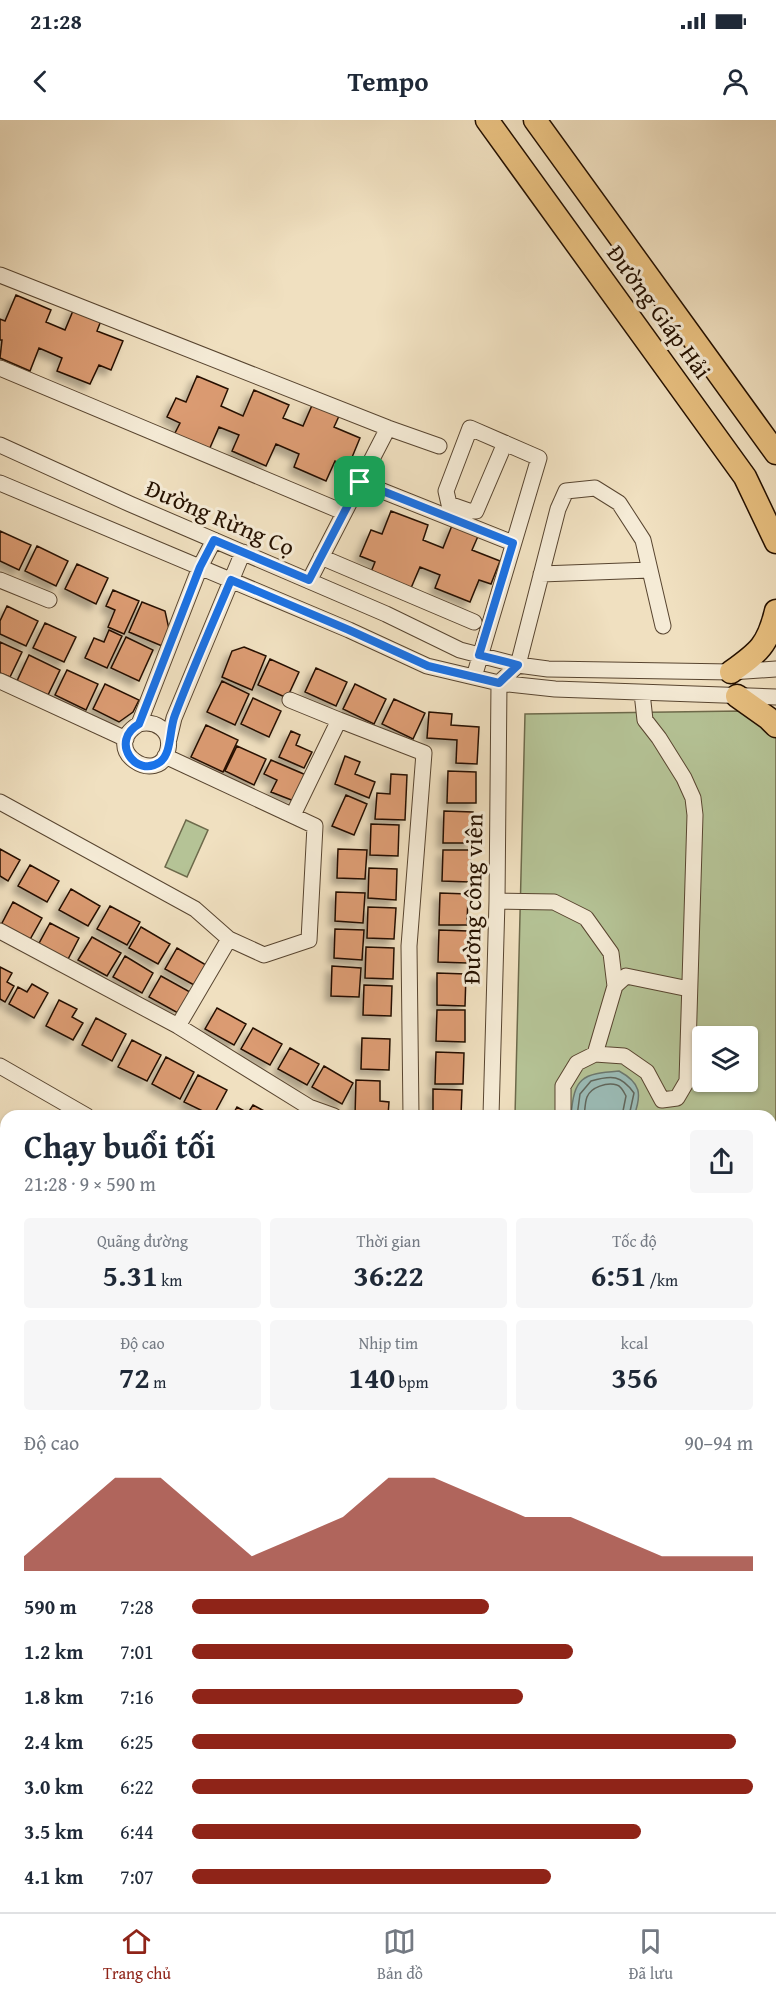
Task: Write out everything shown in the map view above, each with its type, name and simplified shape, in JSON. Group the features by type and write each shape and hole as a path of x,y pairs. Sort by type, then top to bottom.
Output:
{"highway":[{"name":"Đường Giáp Hải","path":"487,120 745,477 776,542"},
{"name":"Đường Giáp Hải","path":"535,120 776,453"},
{"path":"731,672 758,653 771,631 776,610"},
{"path":"737,696 776,726"}],"street":[{"path":"0,275 439,446"},
{"path":"0,369 343,512"},
{"path":"309,580 388,428"},
{"path":"474,677 539,458 505,443 470,428 446,491 449,504 476,511 505,443"},
{"name":"Đường Rừng Cọ","path":"0,445 386,614 460,650 518,665 548,669 731,672 776,669"},
{"path":"360,482 513,543"},
{"path":"0,483 349,630 428,666 499,683 555,689 776,697"},
{"path":"499,683 518,665 558,509 566,491 595,488 619,503 643,540 663,626"},
{"path":"214,540 200,567 139,724 129,732 126,739 125,744 129,756 138,764 150,766 156,764 168,751 168,739 174,718 243,552"},
{"path":"321,557 474,622"},
{"path":"541,574 650,570"},
{"path":"0,580 49,600"},
{"path":"0,681 126,739"},
{"name":"Đường công viên","path":"491,1110 497,901 499,683"},
{"path":"642,693 645,720 678,768 693,798 695,815 687,1082 677,1098 662,1100"},
{"path":"290,700 424,753 409,946 411,1110"},
{"path":"293,815 339,720"},
{"path":"139,724 149,723 159,726 168,739"},
{"path":"0,802 195,909 229,939 264,955 309,940 315,826 165,756"},
{"path":"497,901 554,903 586,918 611,953 615,986 595,1054"},
{"path":"0,931 178,1026 317,1110"},
{"path":"178,1026 229,939"},
{"path":"615,986 626,976 689,989"},
{"path":"563,1110 563,1086 577,1063 595,1054 624,1056 647,1072 662,1100 662,1110"},
{"path":"0,1066 77,1110"}],"green space":[{"path":"741,711 772,731 776,738 776,1110 515,1110 525,714"},
{"path":"186,820 208,830 187,877 165,867"}],"water":[{"path":"619,1071 632,1080 639,1095 636,1110 571,1110 578,1085 588,1076"}],"building":[{"path":"16,295 51,310 46,322 65,330 75,306 102,318 97,331 123,341 111,370 99,365 90,384 57,371 62,358 39,348 30,371 0,358 2,340 0,340 0,319 5,321"},
{"path":"197,376 228,389 221,406 243,416 254,390 289,405 283,418 303,426 313,403 340,414 334,427 360,438 348,467 335,461 326,481 294,467 299,454 276,444 266,466 232,451 239,435 219,427 209,450 174,435 180,423 167,417 176,398 186,402"},
{"path":"391,511 428,525 423,540 443,548 453,523 479,534 472,550 500,561 491,584 479,580 470,602 435,588 440,575 420,567 411,588 371,572 375,562 360,556 371,530 382,534"},
{"path":"0,531 31,545 19,570 0,561"},
{"path":"37,546 68,561 56,586 25,571"},
{"path":"77,564 108,578 96,604 65,589"},
{"path":"113,590 139,601 124,634 108,627 115,610 106,606"},
{"path":"142,602 165,611 169,629 162,646 129,632"},
{"path":"7,606 38,621 26,646 0,634 0,621"},
{"path":"45,623 76,637 64,662 33,648"},
{"path":"109,630 122,636 107,668 85,658 94,638 104,642"},
{"path":"126,637 153,650 139,681 111,668"},
{"path":"0,642 22,652 10,677 0,673"},
{"path":"244,647 266,656 252,690 222,677 232,651"},
{"path":"29,655 60,670 48,695 17,681"},
{"path":"270,659 299,672 287,698 258,685"},
{"path":"316,668 347,682 336,706 305,692"},
{"path":"67,670 98,684 86,710 55,695"},
{"path":"222,681 249,694 235,725 207,712"},
{"path":"105,684 139,700 133,712 119,722 93,709"},
{"path":"355,684 386,699 374,724 343,709"},
{"path":"253,698 281,711 269,737 241,724"},
{"path":"394,699 425,713 413,739 382,724"},
{"path":"429,712 452,714 451,725 479,727 477,764 456,763 457,740 427,738"},
{"path":"206,725 238,740 223,772 191,757"},
{"path":"291,731 300,735 296,745 312,752 304,768 279,757"},
{"path":"237,746 266,759 254,785 225,771"},
{"path":"345,756 360,762 355,774 375,782 369,798 335,784"},
{"path":"271,760 306,775 294,801 271,792 277,780 264,774"},
{"path":"448,771 476,772 476,803 447,803"},
{"path":"391,774 407,775 405,820 375,819 377,793 390,794"},
{"path":"346,795 367,804 354,835 332,826"},
{"path":"444,811 473,812 472,843 443,843"},
{"path":"371,824 399,825 398,856 370,855"},
{"path":"0,849 20,860 8,881 0,876"},
{"path":"338,849 367,850 365,879 337,878"},
{"path":"443,850 471,850 470,882 442,881"},
{"path":"30,865 59,881 47,902 18,886"},
{"path":"369,868 397,869 396,900 368,898"},
{"path":"71,889 100,906 88,926 59,910"},
{"path":"336,892 365,893 363,923 335,921"},
{"path":"440,893 468,894 467,925 439,925"},
{"path":"13,902 42,918 28,943 0,927"},
{"path":"110,906 140,922 127,945 97,929"},
{"path":"368,907 396,908 394,939 367,938"},
{"path":"50,923 79,938 66,963 37,947"},
{"path":"141,927 170,944 158,964 129,948"},
{"path":"335,929 364,930 362,960 334,958"},
{"path":"439,930 468,931 467,963 438,962"},
{"path":"92,937 121,953 107,976 78,960"},
{"path":"366,947 394,948 393,979 365,978"},
{"path":"177,948 206,965 194,985 165,969"},
{"path":"125,956 153,973 142,993 113,977"},
{"path":"332,966 361,968 359,997 331,996"},
{"path":"0,967 12,973 7,982 14,986 5,1002 0,999"},
{"path":"437,973 466,974 465,1006 437,1005"},
{"path":"161,976 190,992 178,1013 149,997"},
{"path":"32,984 48,993 34,1018 9,1004 18,987 27,992"},
{"path":"364,985 392,986 391,1016 363,1015"},
{"path":"59,1000 77,1009 72,1017 83,1023 73,1040 46,1026"},
{"path":"217,1008 246,1024 234,1045 205,1029"},
{"path":"437,1010 465,1010 465,1042 436,1041"},
{"path":"96,1018 126,1034 112,1061 82,1045"},
{"path":"253,1028 282,1044 270,1065 241,1049"},
{"path":"362,1038 390,1039 389,1070 361,1069"},
{"path":"132,1040 161,1055 147,1081 118,1067"},
{"path":"290,1048 319,1064 307,1085 278,1069"},
{"path":"436,1052 464,1053 463,1084 435,1084"},
{"path":"166,1057 194,1072 180,1099 152,1084"},
{"path":"324,1066 353,1083 342,1104 312,1087"},
{"path":"198,1075 227,1090 216,1110 201,1110 184,1102"},
{"path":"356,1080 380,1081 380,1101 389,1102 388,1110 355,1110"},
{"path":"433,1089 462,1090 461,1110 433,1110"},
{"path":"253,1105 262,1110 250,1110"}],"route":[{"path":"360,482 513,543 479,655 518,665 499,683 428,666 231,580 174,718 168,739 168,751 161,760 150,766 133,761 126,751 126,739 133,727 139,724 200,567 214,540 309,580 360,482"}]}
